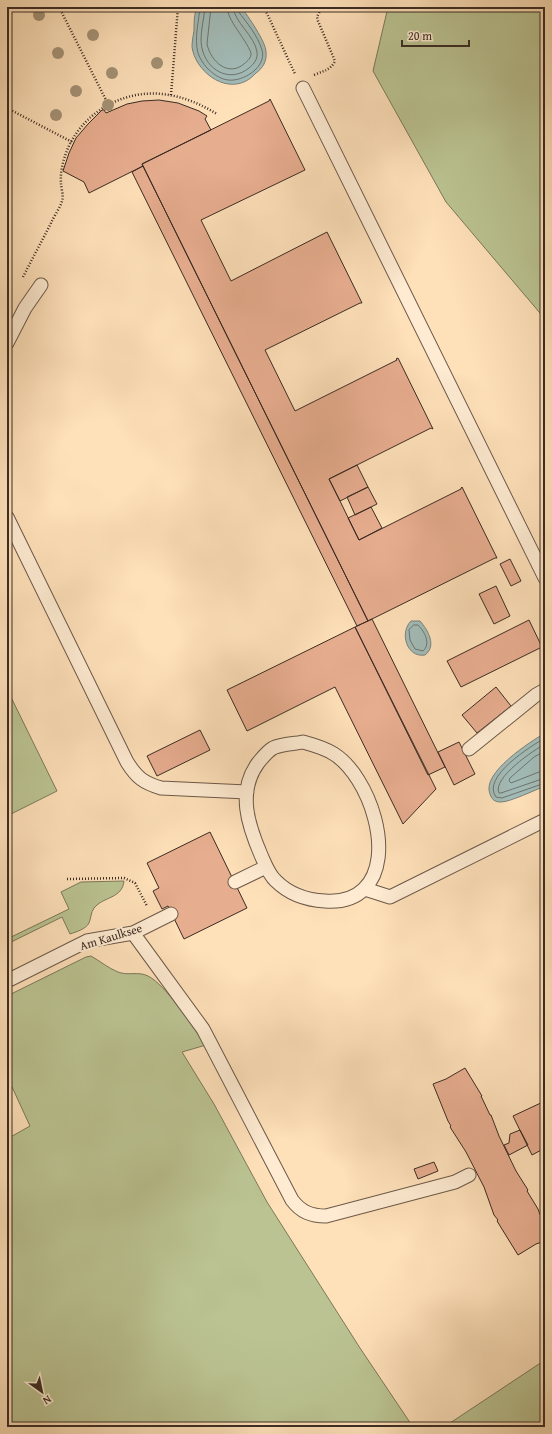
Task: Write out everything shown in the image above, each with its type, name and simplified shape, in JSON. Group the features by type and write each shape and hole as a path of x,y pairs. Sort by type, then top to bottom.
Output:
{"lane":[{"path":"301,85 545,578"},
{"path":"7,343 25,308 41,285"},
{"path":"7,518 127,762 140,779 161,788 247,792"},
{"path":"469,749 536,695 545,690"},
{"path":"303,742 335,754 348,766 362,785 370,802 375,818 379,840 378,859 373,877 365,888 347,900 333,902 311,901 295,895 283,888 274,880 266,867 254,840 246,809 247,792 251,773 262,758 273,749 287,744 303,742"},
{"path":"365,888 390,897 545,820"},
{"path":"234,882 266,867"},
{"name":"Am Kaulksee","path":"7,981 87,941 132,933 171,914"},
{"path":"132,933 203,1029 292,1200 302,1210 308,1214 326,1216 455,1182 469,1175"}],"path":[{"path":"7,11 13,7"},
{"path":"60,7 110,110"},
{"path":"171,95 178,7"},
{"path":"264,7 301,85 329,69 333,66 335,61 317,17 322,7"},
{"path":"21,281 62,200 61,172 67,152 86,122 94,114 108,105 133,96 150,94 171,95 191,101 217,114"},
{"path":"7,108 72,142"},
{"path":"67,879 124,878 135,883 155,922"}],"green space":[{"path":"388,7 545,7 545,319 446,202 373,71"},
{"path":"7,689 57,791 7,816"},
{"path":"124,881 123,887 120,891 94,908 88,925 83,929 70,934 62,917 7,944 7,939 69,909 61,892 81,882"},
{"path":"91,956 118,972 144,975 155,981 179,1007 206,1045 182,1052 214,1104 267,1202 360,1348 413,1427 7,1427 7,1139 30,1126 7,1076 7,996 86,957"},
{"path":"545,1360 545,1427 444,1427"}],"water":[{"path":"197,7 241,7 263,42 266,58 263,67 246,81 237,84 220,82 204,71 194,56 192,47"},
{"path":"411,621 420,621 428,633 431,643 429,651 425,655 419,655 409,649 405,638 407,626"},
{"path":"545,733 545,786 510,800 497,802 494,800 490,794 489,786 499,768 529,743"}],"building":[{"path":"270,99 305,170 201,220 231,281 327,232 362,303 265,350 295,411 397,360 396,359 398,358 433,429 431,428 329,479 359,540 461,489 462,487 497,558 368,621 142,164 269,101"},
{"path":"159,100 178,103 199,111 207,116 205,119 211,130 142,164 143,166 89,193 84,182 63,171 76,138 102,110 106,113 127,104"},
{"path":"143,166 368,621 357,626 132,172"},
{"path":"357,465 368,487 340,501 329,479"},
{"path":"368,487 377,504 355,515 347,497"},
{"path":"371,507 382,528 359,540 348,518"},
{"path":"510,559 521,581 511,586 500,564"},
{"path":"496,586 510,616 494,624 479,594"},
{"path":"372,619 445,767 428,775 355,627"},
{"path":"529,620 542,647 461,687 447,661"},
{"path":"355,627 436,789 403,824 335,687 247,731 227,690"},
{"path":"496,687 511,706 477,733 462,715"},
{"path":"200,730 210,750 157,776 147,756"},
{"path":"459,742 475,774 454,785 438,752"},
{"path":"210,832 247,908 184,939 168,906 162,909 153,891 159,888 147,863"},
{"path":"465,1068 482,1096 499,1136 516,1171 538,1209 545,1227 545,1241 536,1244 518,1255 497,1221 498,1220 494,1215 484,1187 466,1152 450,1127 451,1126 433,1084 446,1079"},
{"path":"545,1101 545,1148 532,1155 513,1116"},
{"path":"520,1130 528,1145 509,1155 504,1145 509,1143 510,1134"},
{"path":"434,1162 438,1171 418,1179 414,1169"}]}
